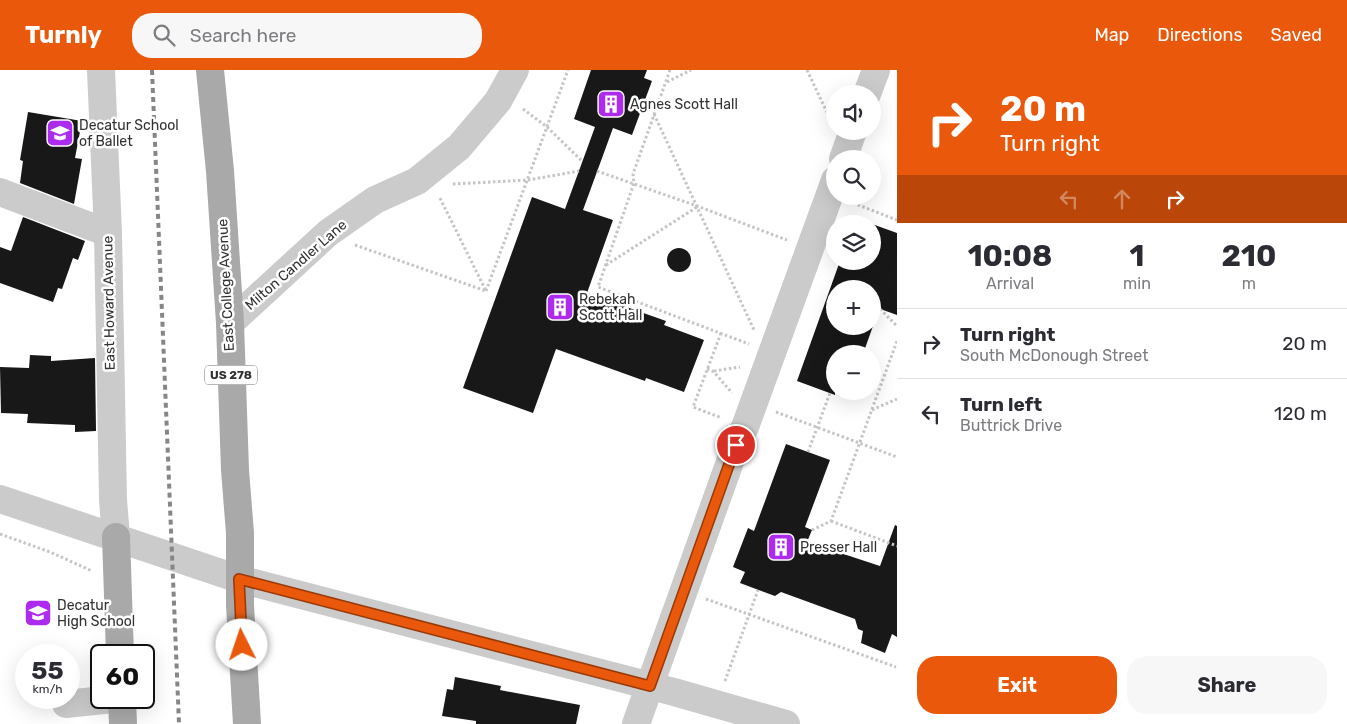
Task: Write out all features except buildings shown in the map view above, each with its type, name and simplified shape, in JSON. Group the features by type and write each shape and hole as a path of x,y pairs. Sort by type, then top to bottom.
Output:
{"main road":[{"name":"East College Avenue","path":"210,70 220,171 230,323 235,470 240,533 239,579"},
{"name":"East College Avenue","path":"220,171 223,70"},
{"path":"116,537 120,644"},
{"name":"US 278","path":"239,579 247,724"},
{"path":"122,709 123,724"}],"street":[{"name":"East Howard Avenue","path":"101,70 108,233 113,500 116,537"},
{"name":"Milton Candler Lane","path":"230,323 328,233 375,200 417,181 459,147 498,101 516,70"},
{"path":"870,85 876,70"},
{"path":"0,192 108,233"},
{"path":"636,724 736,445 745,427 767,351 810,250 832,205"},
{"path":"0,499 239,579 650,686 786,724"}],"path":[{"path":"486,292 568,70"},
{"path":"670,70 633,174 634,183 598,287 767,351"},
{"path":"666,83 691,70"},
{"path":"807,70 826,101"},
{"path":"518,105 547,127 582,161"},
{"path":"654,114 767,351"},
{"path":"452,184 528,180 579,171"},
{"path":"597,171 697,206 810,250"},
{"path":"438,194 486,292"},
{"path":"868,205 897,220"},
{"path":"606,265 697,206"},
{"path":"347,242 486,292"},
{"path":"881,310 897,326"},
{"path":"693,407 720,333"},
{"path":"831,522 897,341"},
{"path":"871,410 897,399"},
{"path":"808,452 828,400"},
{"path":"780,413 897,457"},
{"path":"812,530 831,522 897,546"},
{"path":"0,534 50,552 89,571"},
{"path":"716,704 758,590"},
{"path":"683,591 896,667"}],"railway":[{"path":"152,70 179,724"}],"place":[{"name":"Agnes Scott Hall","path":"611,104"},
{"name":"Decatur School of Ballet","path":"60,133"},
{"name":"Rebekah Scott Hall","path":"560,307"},
{"name":"Presser Hall","path":"781,547"},
{"name":"Decatur High School","path":"38,613"}],"route":[{"path":"242,645 239,579 650,686 736,445"}]}
